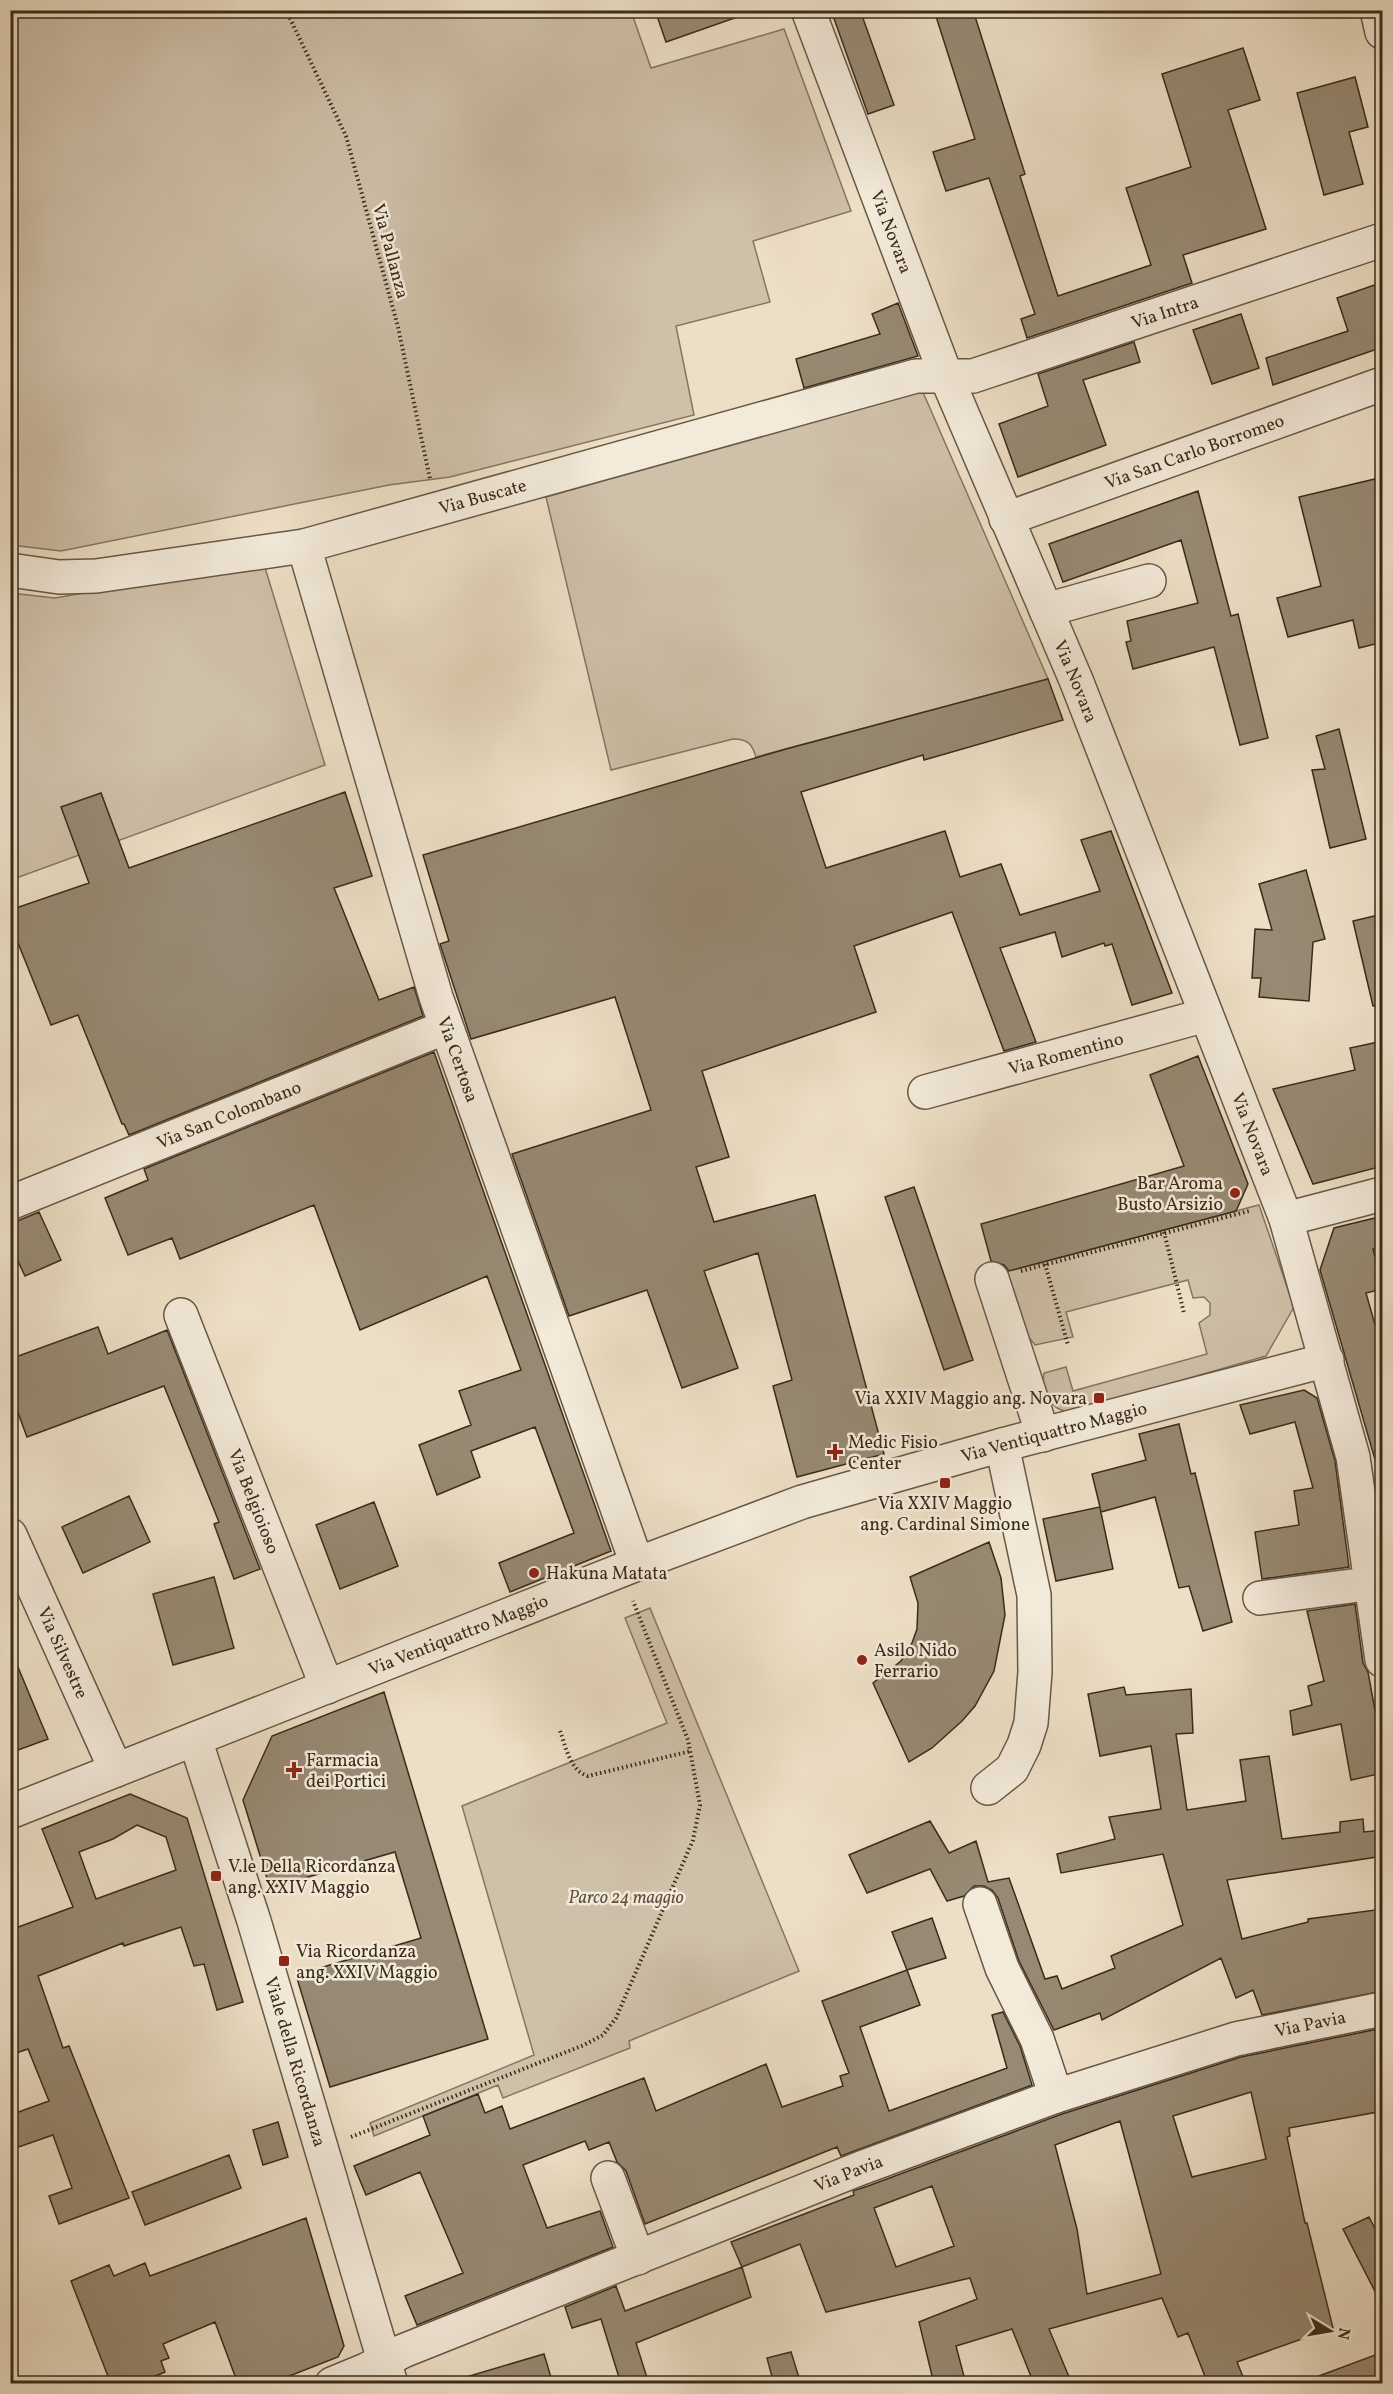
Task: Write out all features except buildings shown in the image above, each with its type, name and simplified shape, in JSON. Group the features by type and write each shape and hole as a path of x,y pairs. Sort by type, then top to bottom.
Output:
{"street":[{"name":"Via Novara","path":"808,10 946,376 1076,680 1286,1220 1327,1360 1354,1464 1377,1584 1383,1660"},
{"path":"1377,10 1383,32"},
{"name":"Via Intra","path":"946,376 973,376 1383,240"},
{"name":"Via Buscate","path":"10,570 59,577 96,576 304,546 916,376 946,376"},
{"name":"Via San Carlo Borromeo","path":"1006,519 1383,384"},
{"name":"Via Certosa","path":"304,546 446,1027 637,1564"},
{"path":"1046,610 1149,581"},
{"name":"Via Romentino","path":"925,1092 1206,1015"},
{"name":"Via San Colombano","path":"10,1203 446,1027"},
{"path":"1286,1220 1383,1194"},
{"path":"992,1279 1043,1435"},
{"name":"Via Belgioioso","path":"181,1315 327,1687"},
{"name":"Via Ventiquattro Maggio","path":"10,1812 637,1564 802,1502 1002,1445 1327,1360"},
{"path":"988,1788 1012,1769 1024,1745 1031,1723 1035,1672 1035,1595 1002,1445"},
{"name":"Via Silvestre","path":"10,1535 116,1770"},
{"path":"1260,1598 1377,1584"},
{"name":"Viale della Ricordanza","path":"195,1739 254,1921 387,2372"},
{"path":"980,1904 1002,1968 1037,2039 1056,2096"},
{"name":"Via Pavia","path":"332,2384 387,2372 410,2348 861,2168 1056,2096 1236,2039 1383,2009"},
{"path":"608,2178 638,2258"}],"path":[{"name":"Via Pallanza","path":"286,10 346,136 398,327 436,509"},
{"path":"992,1279 1256,1209"},
{"path":"1164,1232 1184,1313"},
{"path":"1045,1264 1068,1345"},
{"path":"342,2140 584,2045 608,2030 621,2009 696,1832 700,1805 691,1751 631,1598"},
{"path":"560,1731 574,1765 579,1773 588,1776 691,1751"}],"green space":[{"path":"11,10 631,11 651,68 784,29 851,211 753,241 770,302 676,326 694,415 450,477 389,485 61,551 11,545"},
{"path":"922,390 1048,679 756,757 749,743 733,739 611,770 546,497"},
{"path":"263,561 325,765 11,880 11,593 55,598"},
{"path":"1259,1205 1294,1307 1266,1356 1071,1412 1052,1404 1044,1387 1044,1373 1066,1367 1073,1391 1207,1354 1199,1323 1210,1315 1210,1303 1204,1297 1193,1298 1188,1280 1066,1312 1073,1337 1035,1345 1026,1334 1007,1271"},
{"name":"Parco 24 maggio","path":"650,1608 799,1971 629,2041 630,2048 503,2098 498,2085 374,2136 370,2123 534,2055 462,1806 667,1723 625,1618"}],"place":[{"name":"Bar Aroma Busto Arsizio","path":"1235,1193"},
{"name":"Via XXIV Maggio ang. Novara","path":"1099,1398"},
{"name":"Medic Fisio Center","path":"835,1452"},
{"name":"Via XXIV Maggio ang. Cardinal Simone","path":"945,1483"},
{"name":"Hakuna Matata","path":"534,1573"},
{"name":"Asilo Nido Ferrario","path":"862,1660"},
{"name":"Farmacia dei Portici","path":"294,1770"},
{"name":"V.le Della Ricordanza ang. XXIV Maggio","path":"216,1876"},
{"name":"Via Ricordanza ang. XXIV Maggio","path":"284,1961"}]}
